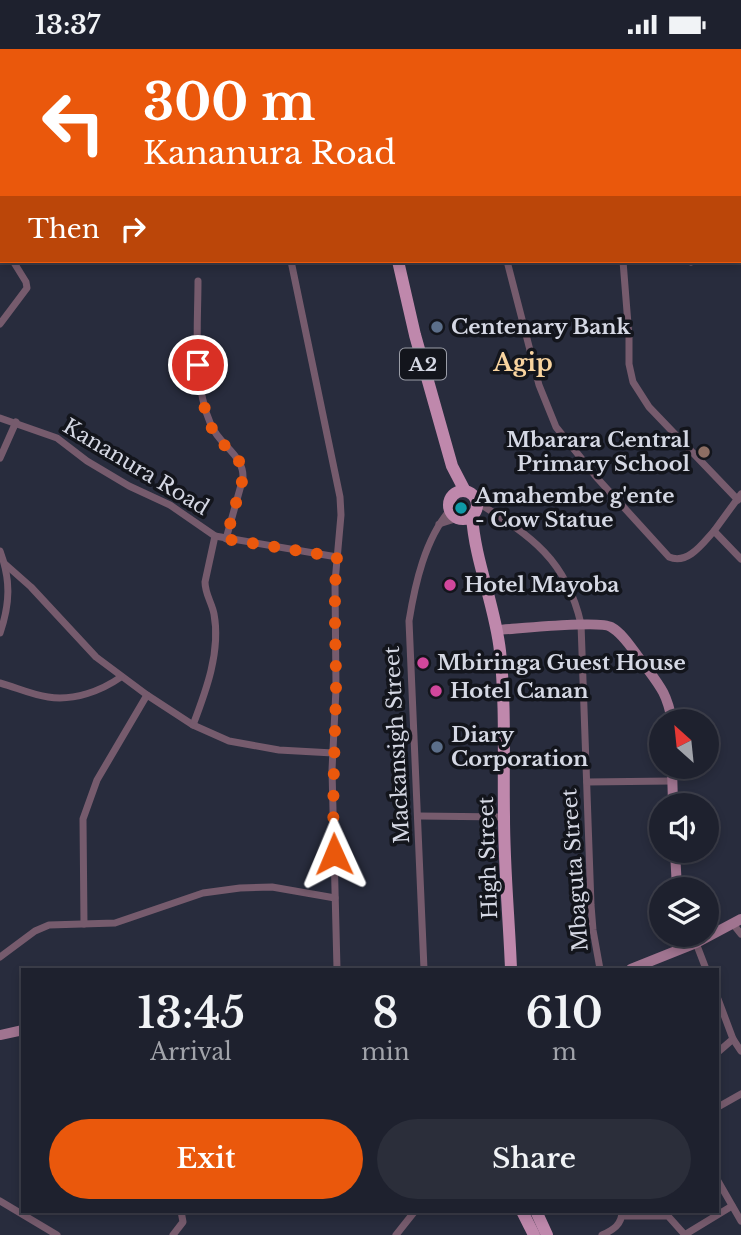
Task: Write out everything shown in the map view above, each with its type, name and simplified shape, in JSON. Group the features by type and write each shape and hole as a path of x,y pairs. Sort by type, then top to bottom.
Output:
{"main road":[{"name":"High Street","path":"398,263 415,335 474,538 497,630 505,733 504,817 511,968"},
{"name":"High Street","path":"452,466 465,491 459,492 464,511"},
{"path":"497,630 581,624 607,625 618,633 665,693 670,709"},
{"path":"672,781 672,793"},
{"path":"719,929 737,922"},
{"path":"633,968 677,947"},
{"path":"0,1035 21,1030"},
{"path":"523,1213 534,1235"},
{"path":"537,1213 547,1235"}],"street":[{"path":"0,324 27,288 14,263"},
{"path":"291,263 340,497 335,589 336,689 333,753 337,968"},
{"path":"508,263 539,385 556,427 598,479 669,557 675,559 692,554 714,531 739,497 649,407 633,382 628,364 629,337 623,263"},
{"path":"198,281 198,365 201,391 215,433 239,459 243,468 243,478 226,539"},
{"name":"Kananura Road","path":"0,418 58,438 87,461 170,505 215,536 337,557"},
{"path":"0,458 16,422"},
{"name":"Mbaguta Street","path":"464,511 491,511 528,535 553,560 571,594 581,624 593,930 600,968"},
{"name":"Mackansigh Street","path":"424,968 409,621 418,579 439,524 464,511"},
{"path":"714,531 741,559"},
{"path":"193,725 207,689 214,647 214,613 205,590 205,582 215,536"},
{"path":"0,551 9,579 9,594 0,633"},
{"path":"5,563 96,657 193,725 229,741 279,750 333,753"},
{"path":"0,683 47,697 57,697 96,692 121,677"},
{"path":"84,924 83,819 97,780 147,695"},
{"path":"587,782 672,781"},
{"path":"419,816 504,817"},
{"path":"0,957 49,925 115,923 203,893 272,887 335,898"},
{"path":"737,922 741,934"},
{"path":"697,947 706,968"},
{"path":"719,1005 741,1051"},
{"path":"719,1051 733,1039"},
{"path":"719,1106 741,1094"},
{"path":"719,1183 741,1221"},
{"path":"0,1201 57,1235"},
{"path":"602,1235 616,1228 622,1214 668,1216 685,1234 732,1206"},
{"path":"173,1235 183,1221 181,1213"},
{"path":"396,1235 413,1213"}],"place":[{"name":"Centenary Bank","path":"437,327"},
{"name":"Mbarara Central Primary School","path":"704,452"},
{"name":"Amahembe g'ente - Cow Statue","path":"461,508"},
{"name":"Hotel Mayoba","path":"450,585"},
{"name":"Mbiringa Guest House","path":"423,663"},
{"name":"Hotel Canan","path":"436,691"},
{"name":"Diary Corporation","path":"437,747"}],"district":[{"name":"Agip","path":"523,363"}],"route":[{"path":"198,365 208,418 221,442 239,459 243,468 243,478 226,539 337,557 334,854"}]}
